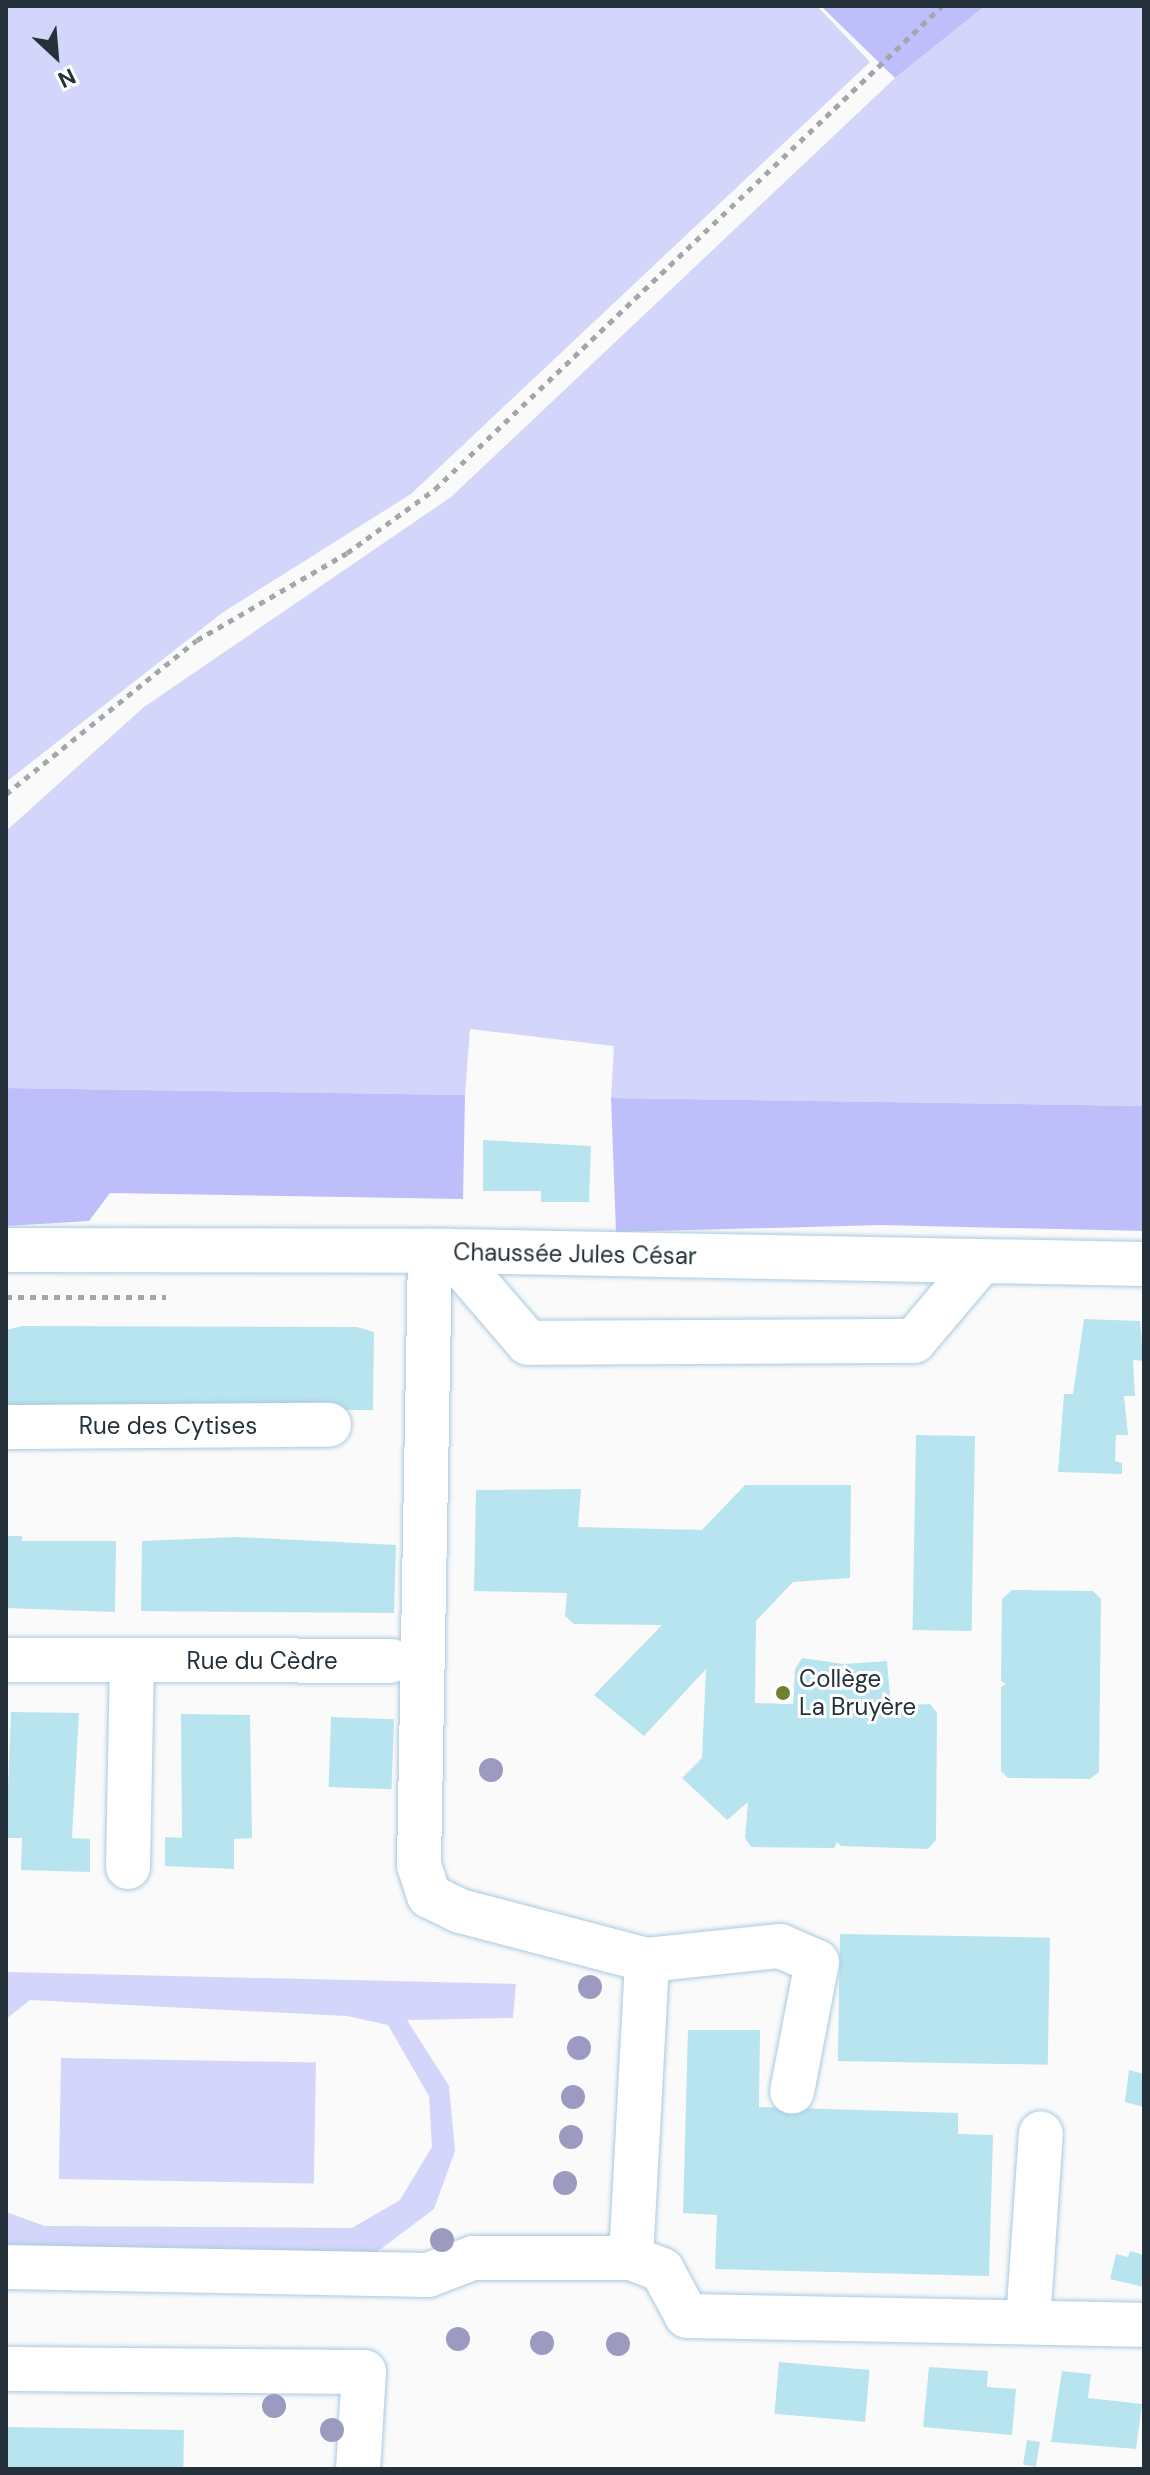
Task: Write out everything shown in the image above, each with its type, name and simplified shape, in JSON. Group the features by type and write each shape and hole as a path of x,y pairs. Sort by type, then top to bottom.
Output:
{"street":[{"name":"Chaussée Jules César","path":"6,1250 439,1251 1144,1264"},
{"path":"439,1251 528,1343 914,1341 980,1263"},
{"path":"439,1251 419,1865 429,1896 460,1911 647,1960 780,1946 817,1962 792,2092"},
{"name":"Rue des Cytises","path":"6,1427 329,1425"},
{"name":"Rue du Cèdre","path":"6,1660 391,1661"},
{"path":"128,1867 132,1662"},
{"path":"631,2258 647,1960"},
{"path":"1028,2322 1041,2133"},
{"path":"6,2267 428,2275 473,2258 631,2258 662,2270 687,2316 1144,2325"},
{"path":"6,2369 364,2372 358,2469"}],"path":[{"path":"6,794 197,640 347,553 435,489 942,6"}],"shaded area":[{"path":"6,6 817,6 870,62 411,494 222,613 6,782"},
{"path":"821,6 985,6 895,78"},
{"path":"985,6 1144,6 1144,1106 611,1098 614,1046 470,1029 465,1095 6,1088 6,831 144,707 451,497 895,78"},
{"path":"6,1088 465,1095 463,1199 110,1193 89,1221 6,1226"},
{"path":"611,1098 1144,1106 1144,1231 880,1225 616,1232"},
{"path":"6,1972 516,1984 513,2018 407,2020 449,2086 455,2151 434,2209 369,2258 6,2250 6,2212 45,2226 352,2228 400,2200 432,2147 429,2096 388,2025 347,2016 30,2000 6,2019"},
{"path":"61,2058 316,2062 314,2183 59,2179"}],"building":[{"path":"483,1140 591,1146 589,1202 541,1202 541,1191 483,1191"},
{"path":"1084,1319 1140,1321 1144,1361 1133,1360 1135,1396 1124,1396 1128,1435 1116,1435 1115,1461 1122,1463 1122,1474 1058,1472 1064,1394 1073,1394"},
{"path":"22,1326 357,1327 374,1332 373,1410 6,1409 6,1330"},
{"path":"916,1435 975,1436 972,1631 913,1630"},
{"path":"745,1485 851,1485 850,1578 793,1582 756,1621 755,1703 793,1704 795,1669 802,1658 844,1664 887,1661 891,1706 930,1704 937,1713 936,1840 928,1849 841,1846 837,1842 834,1848 751,1847 745,1838 748,1802 727,1820 682,1778 702,1758 706,1669 644,1736 594,1695 662,1625 574,1624 565,1616 567,1593 474,1591 476,1490 581,1489 578,1527 702,1530"},
{"path":"6,1536 22,1536 22,1541 116,1541 115,1612 6,1608"},
{"path":"238,1537 396,1545 394,1613 141,1611 142,1541"},
{"path":"1012,1590 1093,1591 1101,1599 1099,1772 1090,1779 1008,1778 1001,1771 1001,1687 1006,1684 1001,1681 1002,1599"},
{"path":"11,1712 79,1713 72,1838 90,1839 90,1872 21,1870 22,1838 6,1838"},
{"path":"181,1714 250,1715 252,1838 234,1839 234,1869 165,1866 165,1837 182,1838"},
{"path":"331,1717 394,1719 392,1789 329,1787"},
{"path":"840,1934 1050,1938 1048,2065 838,2061"},
{"path":"688,2030 760,2030 759,2107 958,2113 958,2134 993,2135 989,2276 715,2269 717,2215 683,2213"},
{"path":"1129,2070 1144,2074 1144,2107 1125,2102"},
{"path":"1130,2251 1144,2255 1144,2287 1110,2279 1116,2254 1128,2257"},
{"path":"779,2362 870,2370 865,2422 774,2414"},
{"path":"929,2367 988,2371 987,2387 1016,2389 1012,2435 923,2427"},
{"path":"1062,2371 1091,2374 1088,2398 1142,2404 1136,2449 1051,2442"},
{"path":"6,2427 184,2430 183,2469 6,2469"},
{"path":"1027,2440 1040,2442 1036,2467 1023,2465"}],"place":[{"name":"Collège La Bruyère","path":"783,1693"}]}
